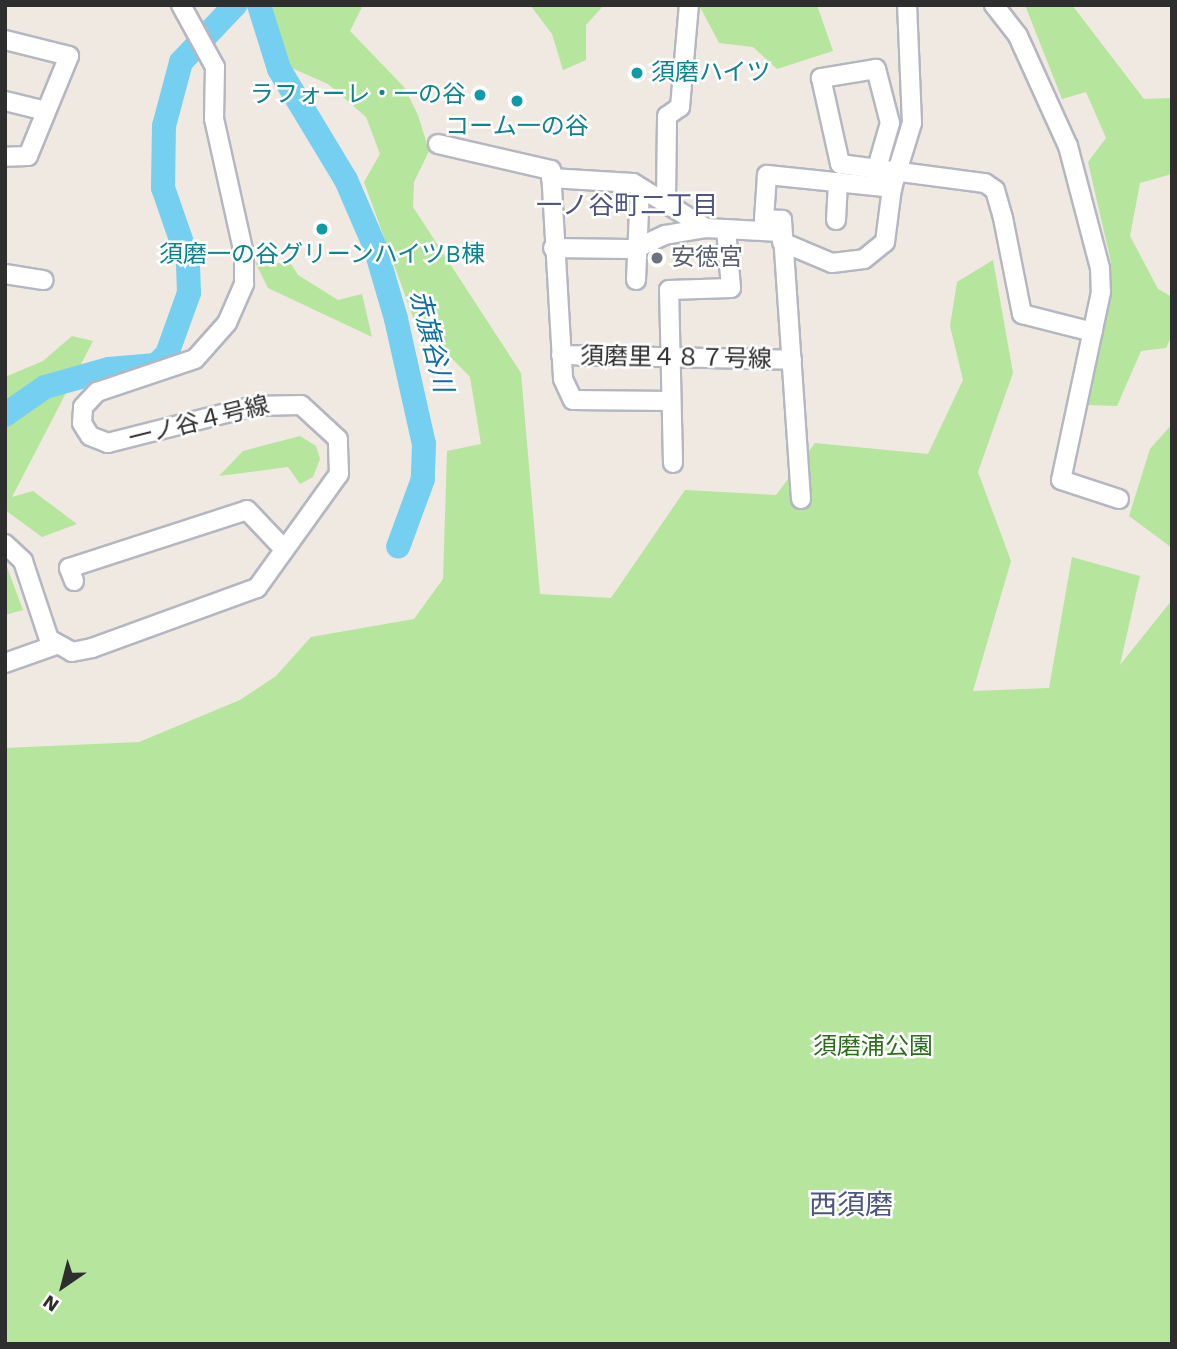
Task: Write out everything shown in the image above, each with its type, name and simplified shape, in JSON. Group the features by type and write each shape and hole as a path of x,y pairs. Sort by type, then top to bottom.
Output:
{"street":[{"name":"一ノ谷４号線","path":"56,645 72,652 92,648 246,595 264,579 282,547 334,489 339,474 338,439 315,412 279,401 108,443 90,436 82,423 83,407 97,392 195,359 214,342 238,300 244,254 214,119 215,66 181,5"},
{"path":"664,235 662,203 667,116 680,107 689,5"},
{"path":"553,248 633,249 664,235 706,228 781,237 832,263 864,259 885,242 894,180 912,122 907,5"},
{"path":"994,5 1018,36 1068,146 1100,268 1093,332 1061,480 1119,499"},
{"path":"5,40 69,56 28,156 5,157"},
{"path":"877,169 890,123 876,69 821,78 840,164 877,169 894,180"},
{"path":"5,102 46,111"},
{"path":"438,144 533,161 551,170 553,248 561,355 573,400 671,401"},
{"path":"801,499 781,237 782,220 764,219 767,175 838,182 894,180 995,190 1022,314 1093,332"},
{"path":"551,178 611,179 640,189 706,228"},
{"path":"836,220 838,182"},
{"path":"636,280 633,249 640,189"},
{"path":"673,463 669,290 731,288 726,229"},
{"path":"5,274 44,280"},
{"name":"須磨里４８７号線","path":"561,355 670,360 792,360"},
{"path":"74,581 69,568 247,510 282,547"},
{"path":"5,544 23,561 48,639 56,645"},
{"path":"5,663 56,645"}],"green space":[{"name":"須磨浦公園","path":"271,5 363,5 350,31 404,87 418,115 429,151 414,182 413,207 521,373 540,594 611,598 685,490 776,495 815,443 928,454 963,380 950,326 957,282 993,260 1013,373 978,472 1011,561 973,691 1049,688 1072,557 1140,576 1120,665 1172,600 1172,1344 5,1344 5,748 139,742 240,700 276,676 311,637 414,619 443,579 447,451 481,444 470,377 414,320 364,182 380,154 366,117 328,84 287,66"},
{"path":"530,5 604,5 586,25 586,60 563,70 552,34"},
{"path":"699,5 817,5 833,51 777,69 753,47 719,43"},
{"path":"1025,5 1072,5 1144,99 1172,98 1172,174 1140,183 1130,236 1158,289 1172,297 1172,335 1166,348 1141,351 1117,406 1088,405 1111,294 1111,262 1088,162 1106,138 1086,92 1062,99"},
{"path":"287,258 298,275 338,300 362,294 372,337 268,288 255,262 271,267"},
{"path":"72,336 93,341 12,497 33,491 77,524 42,537 5,510 5,377 43,361"},
{"path":"1172,424 1172,548 1129,516 1150,449"},
{"path":"300,436 316,446 320,459 313,477 300,484 288,467 219,476 243,451"},
{"path":"5,562 23,610 5,615"}],"waterway":[{"path":"5,415 45,387 109,369 156,365 167,354 189,293 188,260 163,188 164,126 181,62 235,5"},
{"name":"赤旗谷川","path":"259,5 279,69 346,180 375,247 396,319 424,444 423,479 398,547"}],"place":[{"name":"須磨ハイツ","path":"637,73"},
{"name":"ラフォーレ・一の谷","path":"480,95"},
{"name":"コーム一の谷","path":"517,101"},
{"name":"須磨一の谷グリーンハイツB棟","path":"322,229"},
{"name":"安徳宮","path":"657,258"}],"district":[{"name":"一ノ谷町二丁目","path":"627,206"},
{"name":"西須磨","path":"851,1205"}]}
